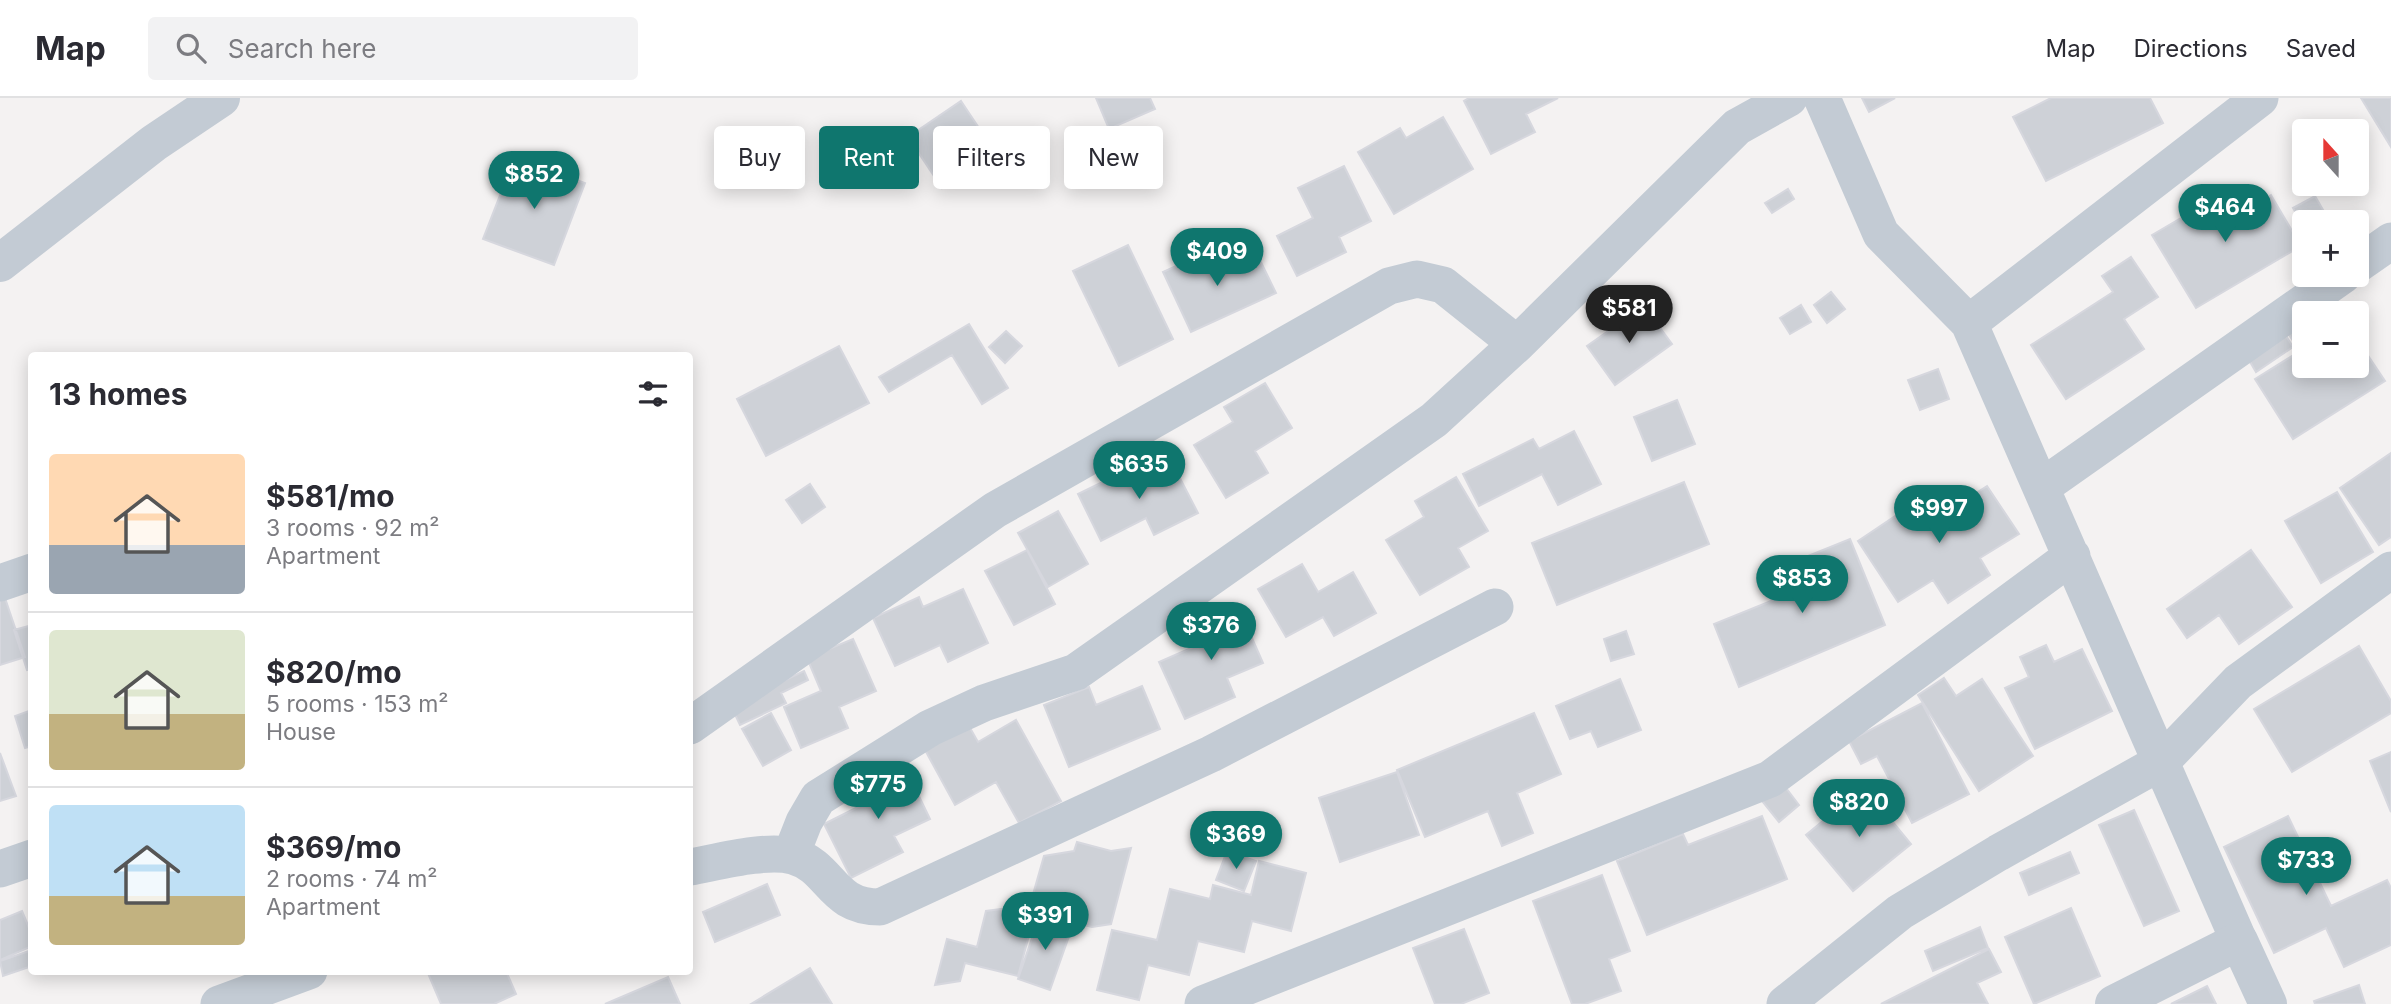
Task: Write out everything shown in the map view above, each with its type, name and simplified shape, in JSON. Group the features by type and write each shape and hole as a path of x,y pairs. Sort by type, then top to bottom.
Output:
{"street":[{"path":"0,264 154,143 221,98"},
{"path":"791,855 804,822 818,798 930,728 984,703 1076,672 1434,421 1517,344 1737,127 1789,98"},
{"path":"1822,98 1881,234 1969,323 2043,486 2268,1004"},
{"path":"1969,323 2260,98"},
{"path":"2369,257 2391,241"},
{"path":"693,724 995,510 1389,286 1417,279 1443,285 1517,344"},
{"path":"2043,486 2326,287"},
{"path":"1203,1004 1770,779 2072,556"},
{"path":"1785,1004 1900,912 2161,762 2238,681 2391,570"},
{"path":"0,583 28,573"},
{"path":"693,867 758,856 791,855 808,862 845,899 859,907 880,907 1211,754 1494,607"},
{"path":"0,869 28,859"},
{"path":"2114,1004 2239,941"},
{"path":"219,1004 298,975"}],"building":[{"path":"1096,98 1150,98 1155,109 1116,126 1108,126"},
{"path":"1469,98 1558,98 1526,114 1535,132 1491,154 1464,101"},
{"path":"1862,98 1895,98 1869,112"},
{"path":"2051,98 2150,98 2163,123 2046,181 2013,117"},
{"path":"2361,98 2391,98 2391,147"},
{"path":"961,101 978,126 933,126 933,174 919,154 919,130"},
{"path":"1443,117 1473,169 1394,214 1358,152 1400,128 1406,138"},
{"path":"515,157 585,183 554,265 483,239"},
{"path":"1344,166 1371,221 1339,237 1346,252 1297,276 1277,236 1313,218 1298,188"},
{"path":"2234,187 2247,209 2271,195 2292,231 2292,251 2196,308 2152,235"},
{"path":"1788,189 1794,199 1772,213 1765,203"},
{"path":"2315,196 2323,210 2294,210 2293,208"},
{"path":"1128,245 1173,339 1119,366 1073,271"},
{"path":"1209,251 1218,272 1257,254 1276,293 1191,332 1163,272"},
{"path":"2131,257 2158,297 2124,319 2144,349 2066,399 2031,345 2113,292 2102,276"},
{"path":"1831,292 1845,309 1827,323 1814,305"},
{"path":"1801,305 1811,322 1790,334 1780,318"},
{"path":"1644,306 1672,344 1615,385 1587,346"},
{"path":"2292,320 2292,339 2283,326"},
{"path":"969,324 1008,388 982,404 952,355 889,392 879,377"},
{"path":"1006,331 1022,346 1005,363 989,347"},
{"path":"2283,331 2292,345 2256,372 2246,355"},
{"path":"839,346 869,403 766,456 737,399"},
{"path":"2292,356 2292,378 2369,378 2369,357 2385,381 2293,439 2255,379"},
{"path":"1938,369 1949,399 1920,410 1908,380"},
{"path":"1265,383 1292,428 1255,451 1268,473 1226,498 1194,445 1233,422 1224,407"},
{"path":"1677,400 1695,444 1652,461 1634,417"},
{"path":"1574,431 1601,484 1558,505 1542,474 1479,506 1463,474 1533,439 1539,449"},
{"path":"2391,453 2391,537 2379,545 2340,488"},
{"path":"1170,459 1198,513 1154,535 1146,518 1101,541 1078,494 1127,470 1131,478"},
{"path":"1456,477 1488,531 1458,548 1469,567 1420,595 1386,540 1424,517 1415,501"},
{"path":"1684,482 1709,544 1557,605 1532,543"},
{"path":"810,484 825,507 802,523 786,500"},
{"path":"1987,486 2019,534 1980,558 1990,575 1948,603 1933,580 1898,602 1858,541 1931,492 1945,513"},
{"path":"2337,492 2373,552 2321,583 2285,521"},
{"path":"1058,511 1088,564 1048,587 1018,533"},
{"path":"1850,539 1885,625 1739,687 1714,624 1781,597 1771,571"},
{"path":"1027,550 1055,604 1014,625 985,571"},
{"path":"2251,550 2292,607 2239,644 2219,615 2187,638 2167,609"},
{"path":"1302,564 1318,592 1353,572 1376,613 1334,636 1323,617 1286,637 1258,589"},
{"path":"963,589 988,643 948,662 940,645 895,666 873,618 919,597 923,607"},
{"path":"5,598 25,657 0,665 0,600"},
{"path":"1237,604 1263,663 1227,678 1235,697 1185,719 1159,662 1198,645 1189,624"},
{"path":"28,626 28,670 27,670 14,630"},
{"path":"1626,631 1634,654 1611,661 1604,639"},
{"path":"853,639 876,691 839,707 848,728 801,748 784,707 821,691 807,658"},
{"path":"2046,645 2054,662 2082,649 2112,711 2035,749 2005,688 2029,677 2020,657"},
{"path":"2359,646 2391,701 2391,713 2292,772 2254,709"},
{"path":"804,671 808,680 781,693 786,703 740,725 731,706"},
{"path":"1944,678 1956,696 1982,679 2033,756 1979,791 1918,695"},
{"path":"1620,679 1641,730 1598,747 1591,731 1570,739 1556,706"},
{"path":"1142,686 1160,729 1069,767 1044,705 1089,687 1096,705"},
{"path":"1922,703 1969,794 1912,823 1877,756 1861,764 1849,741"},
{"path":"28,711 28,747 25,748 15,716"},
{"path":"771,713 791,750 763,766 742,729"},
{"path":"1534,713 1561,774 1517,793 1533,833 1502,846 1488,811 1425,837 1397,770"},
{"path":"1016,720 1061,801 1019,823 996,782 955,805 925,750 969,726 978,742"},
{"path":"2391,752 2391,812 2370,761"},
{"path":"0,753 16,796 0,801"},
{"path":"903,763 930,819 894,836 903,852 851,878 824,824 868,802 859,785"},
{"path":"1397,772 1419,835 1340,862 1319,798"},
{"path":"1783,784 1799,805 1779,822 1762,801"},
{"path":"1864,787 1911,844 1853,891 1806,835"},
{"path":"2134,810 2179,911 2144,926 2099,825"},
{"path":"1762,816 1787,879 1647,935 1617,861 1683,834 1688,845"},
{"path":"2288,816 2331,906 2387,880 2391,888 2391,945 2344,967 2326,928 2274,953 2224,847"},
{"path":"1077,842 1111,851 1131,848 1111,924 1092,927 1035,913 1018,976 965,963 960,981 935,985 947,939 977,947 986,911 1030,905 1044,856 1074,851"},
{"path":"1227,851 1256,861 1244,891 1216,880"},
{"path":"2070,852 2079,873 2029,895 2020,873"},
{"path":"1259,861 1306,873 1291,931 1252,921 1244,952 1198,941 1189,975 1148,965 1139,1000 1097,990 1112,930 1157,940 1170,889 1210,899 1213,885 1251,895"},
{"path":"1602,875 1630,951 1609,959 1621,991 1585,1004 1572,1004 1533,901"},
{"path":"767,884 780,915 715,942 703,912"},
{"path":"2071,908 2100,976 2034,1004 2005,937"},
{"path":"22,911 28,925 28,948 0,960 0,920"},
{"path":"1040,915 1073,925 1050,990 1018,979"},
{"path":"1980,927 1988,948 1933,971 1925,951"},
{"path":"1464,929 1489,993 1461,1004 1435,1004 1413,948"},
{"path":"1989,949 2001,972 1977,983 1988,1004 1881,1004"},
{"path":"28,951 28,967 3,976 0,961"},
{"path":"810,968 832,1004 751,1004"},
{"path":"429,975 508,975 516,994 494,1004 441,1004"},
{"path":"668,977 680,1004 605,1004"},
{"path":"2359,985 2365,1004 2315,1004 2314,1001"},
{"path":"2207,986 2216,1004 2171,1004"}]}
